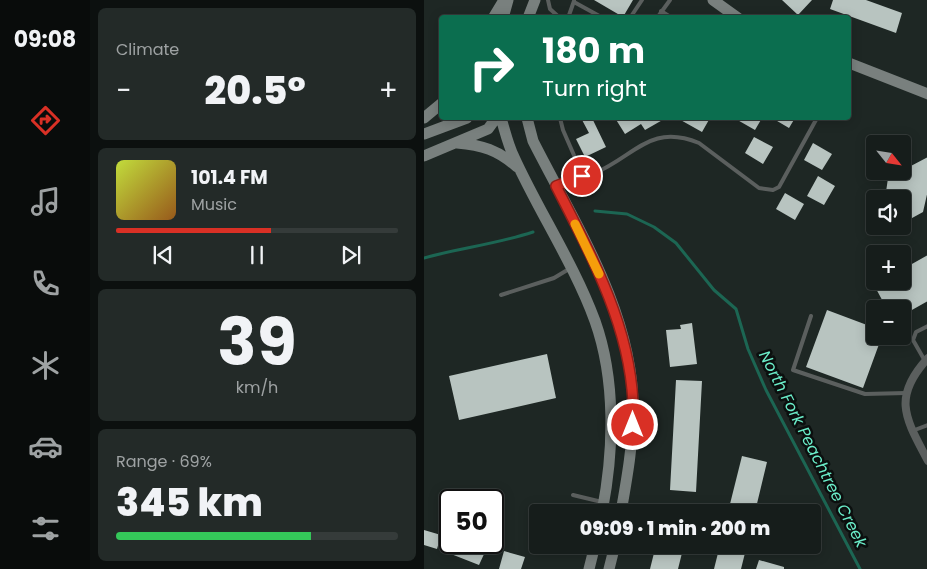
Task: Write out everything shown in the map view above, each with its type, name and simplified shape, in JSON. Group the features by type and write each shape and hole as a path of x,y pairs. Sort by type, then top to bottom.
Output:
{"main road":[{"path":"495,15 504,0"},
{"path":"504,15 508,0"},
{"path":"529,15 535,0"},
{"path":"714,0 734,15"},
{"path":"851,64 927,94"},
{"path":"424,118 439,105"},
{"path":"424,134 462,120"},
{"path":"424,156 488,129 495,120"},
{"path":"502,120 514,156 571,268 595,322 610,386 610,436 603,504"},
{"path":"528,120 534,141 603,282 617,317 626,351 634,409 631,456 622,504"},
{"path":"455,143 491,149 503,154 521,170"},
{"path":"590,569 593,554"},
{"path":"609,569 613,554"}],"street":[{"path":"926,360 912,374 906,393 905,408 912,431 927,461"}],"lane":[{"path":"548,0 550,8 557,15"},
{"path":"632,15 642,0"},
{"path":"659,15 670,0"},
{"path":"569,15 574,1 598,15"},
{"path":"661,11 667,15"},
{"path":"560,120 582,176"},
{"path":"556,186 601,170 652,139 665,135 676,136 699,143 759,188 773,190 779,187 816,120"},
{"path":"501,295 554,278 571,268"},
{"path":"812,316 793,370 865,394 906,393"},
{"path":"926,360 913,340 916,332 927,326"},
{"path":"912,431 927,424"},
{"path":"573,495 596,504"}],"building":[{"path":"594,0 633,0 624,15 620,15"},
{"path":"782,0 812,0 798,15"},
{"path":"833,0 866,0 902,13 896,33 851,17 851,15 830,9"},
{"path":"582,120 593,120 606,147 585,157 576,139 589,133"},
{"path":"616,120 662,120 645,130 641,124 625,134"},
{"path":"681,120 709,120 702,132"},
{"path":"738,120 761,120 755,130"},
{"path":"775,120 794,120 789,128"},
{"path":"754,137 773,147 763,164 745,153"},
{"path":"813,143 832,154 822,170 804,160"},
{"path":"928,157 928,190 923,212 911,219 911,190 886,190 888,180 912,180 912,165"},
{"path":"818,176 835,186 824,205 807,196"},
{"path":"785,193 804,204 795,220 776,209"},
{"path":"928,255 928,301 911,311 911,300 882,300 877,290 911,290 911,265"},
{"path":"827,310 866,325 866,345 879,345 863,388 806,367"},
{"path":"692,323 697,364 670,367 666,330 681,329 680,325"},
{"path":"547,354 556,398 459,420 449,376"},
{"path":"676,380 702,381 696,492 670,490"},
{"path":"742,456 767,462 757,504 730,504"},
{"path":"424,530 439,534 437,549 424,545"},
{"path":"504,551 525,557 521,569 499,569"},
{"path":"451,554 484,554 479,565"},
{"path":"654,554 682,554 678,569 650,569"},
{"path":"718,554 745,554 741,569 714,569"},
{"path":"759,560 784,567 784,569 756,569"}],"waterway":[{"name":"North Fork Peachtree Creek","path":"595,211 627,214 654,227 676,243 714,290 736,309 748,349 766,390 860,569"},
{"name":"North Fork Peachtree Creek","path":"424,258 506,240 533,232"}],"slow traffic":[{"path":"575,224 599,274"}],"route":[{"path":"582,176 556,186 594,261 617,317 632,384 633,425"}]}
